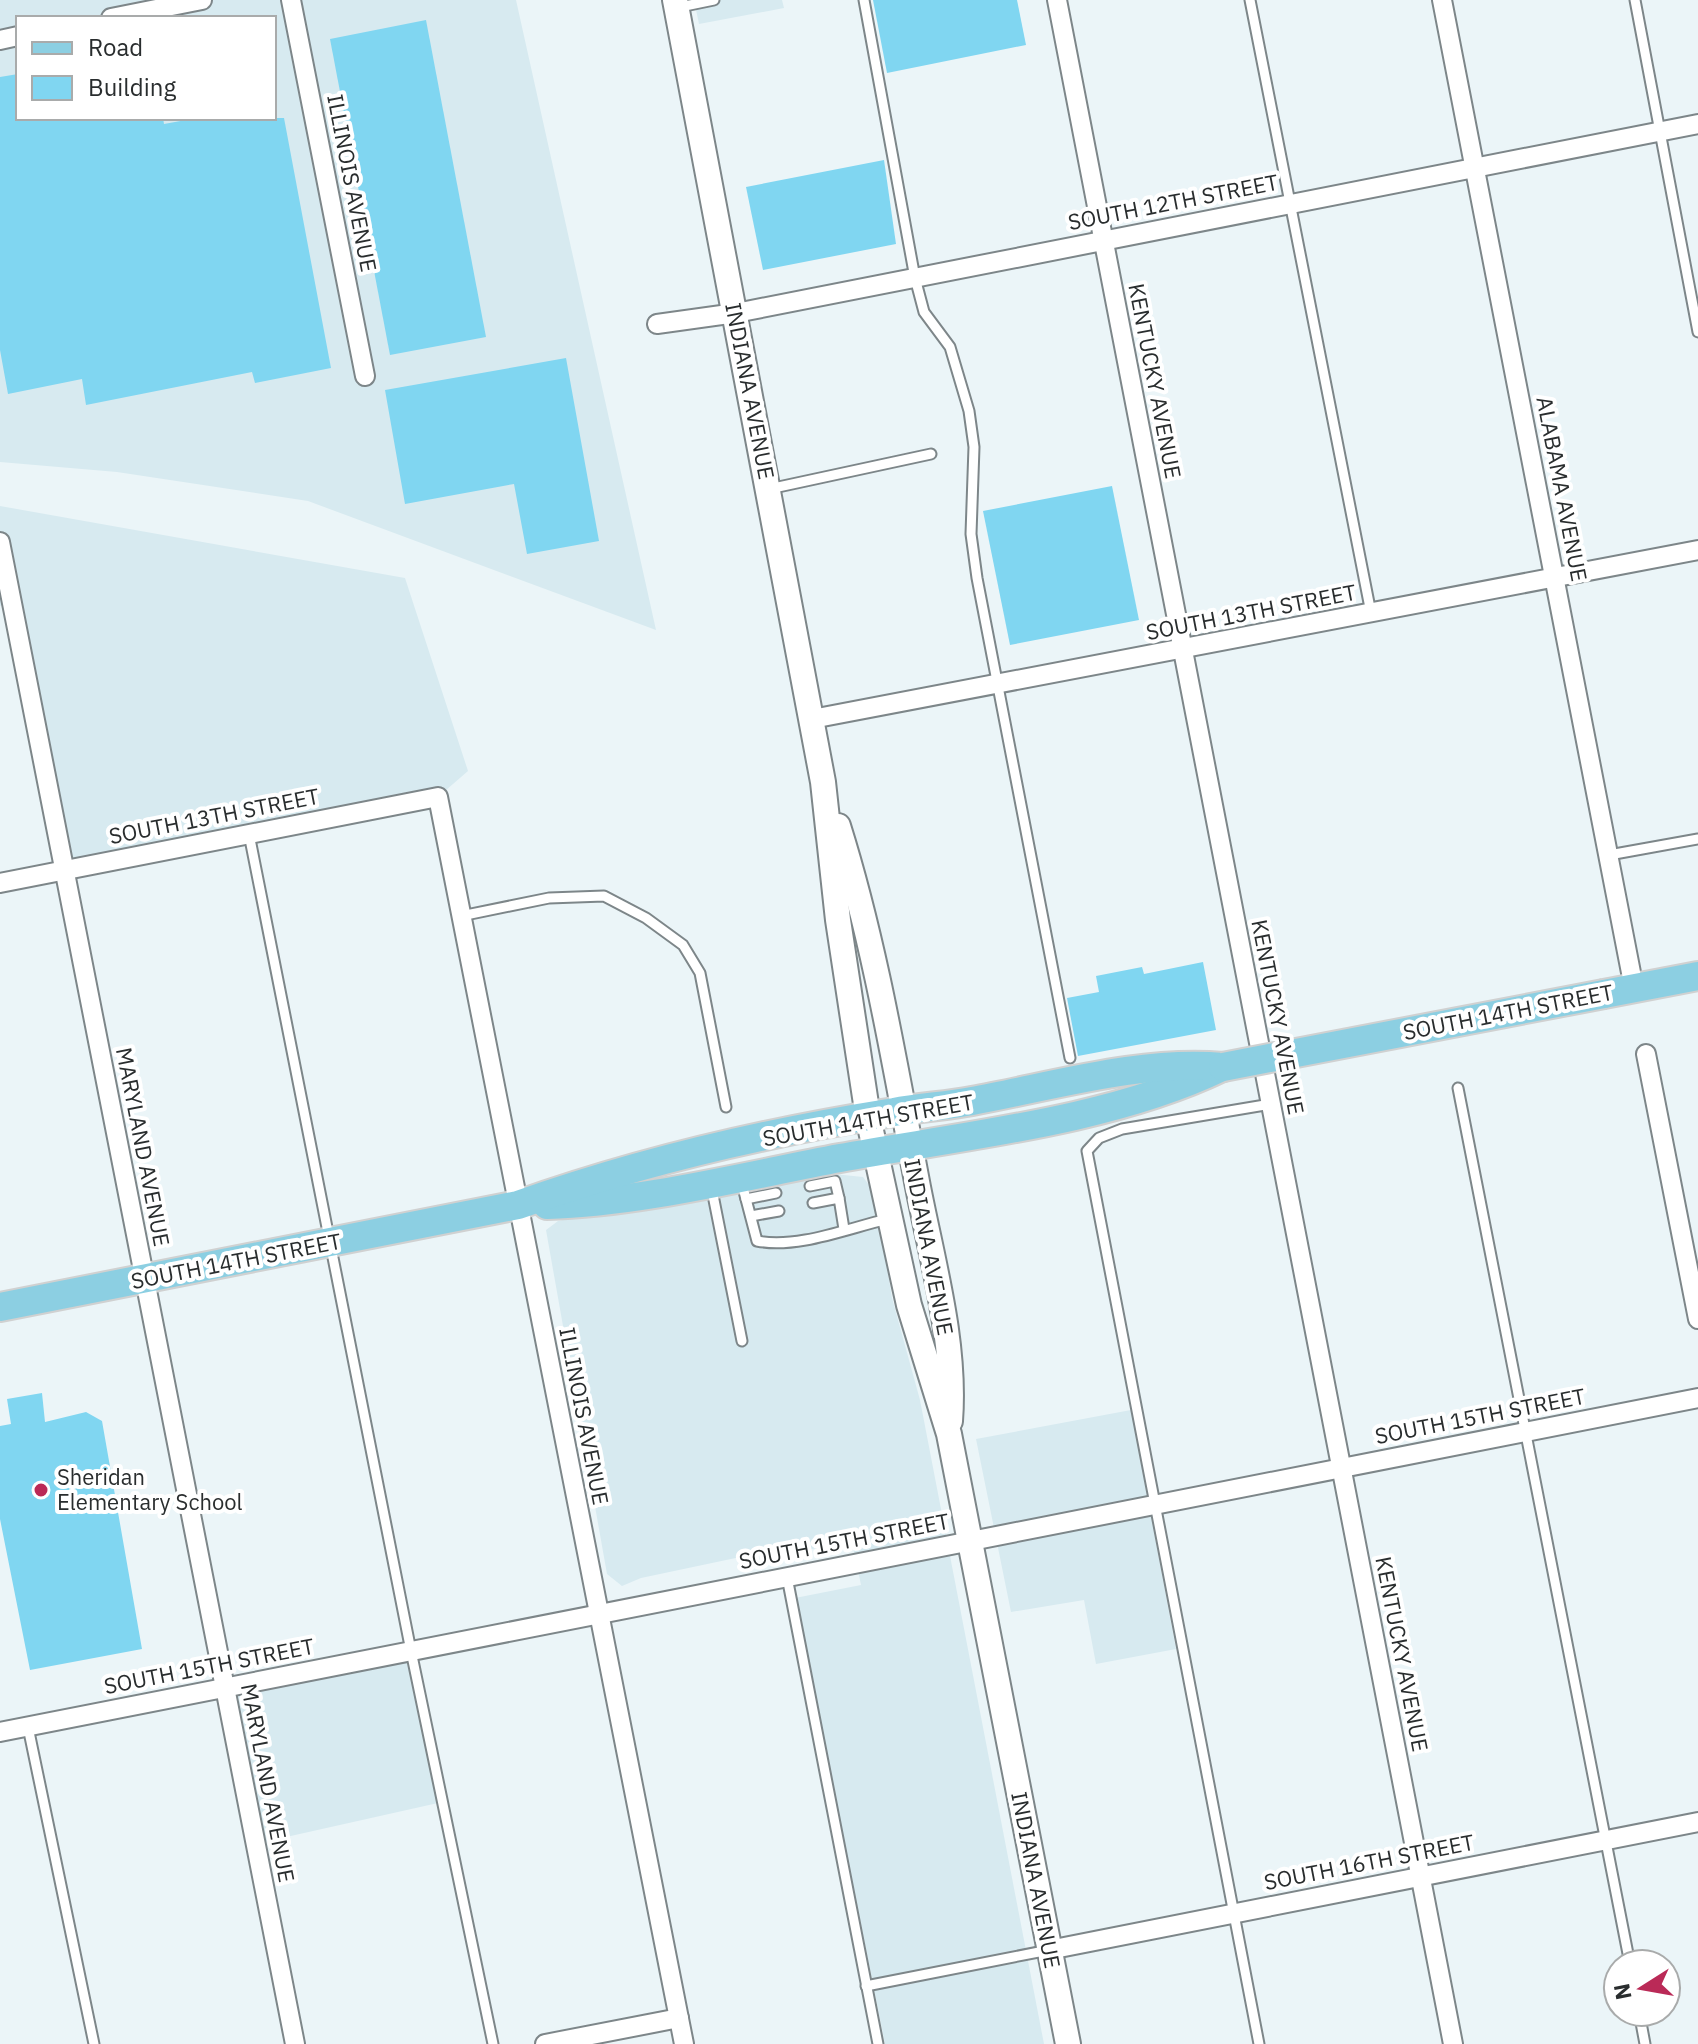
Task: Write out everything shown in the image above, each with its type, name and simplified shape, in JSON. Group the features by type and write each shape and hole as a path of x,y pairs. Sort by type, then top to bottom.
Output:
{"main road":[{"name":"INDIANA AVENUE","path":"676,4 823,782 838,920 868,1117 924,1358 949,1434 1068,2044"},
{"name":"INDIANA AVENUE","path":"823,782 864,921 905,1110 949,1355 949,1434"},
{"name":"SOUTH 14TH STREET","path":"0,1307 518,1205 626,1171 868,1117 1160,1066 1223,1067 1698,976"},
{"name":"SOUTH 14TH STREET","path":"518,1205 573,1204 711,1182 743,1188 876,1152 1048,1120 1168,1091 1223,1067"}],"street":[{"path":"121,16 202,0"},
{"name":"ILLINOIS AVENUE","path":"291,0 365,376"},
{"name":"KENTUCKY AVENUE","path":"1057,0 1453,2044"},
{"name":"ALABAMA AVENUE","path":"1442,0 1634,988"},
{"name":"SOUTH 12TH STREET","path":"657,324 736,313 1698,124"},
{"name":"MARYLAND AVENUE","path":"0,542 295,2044"},
{"name":"SOUTH 13TH STREET","path":"812,719 1698,550"},
{"name":"ILLINOIS AVENUE","path":"438,797 684,2044"},
{"name":"SOUTH 13TH STREET","path":"0,883 438,797"},
{"path":"1646,1054 1698,1319"},
{"name":"SOUTH 15TH STREET","path":"0,1732 1698,1398"},
{"name":"SOUTH 16TH STREET","path":"1049,1950 1698,1822"},
{"path":"545,2044 679,2018"}],"lane":[{"path":"676,4 714,0"},
{"path":"864,0 915,278 924,312 950,347 969,411 974,447 971,534 1070,1058"},
{"path":"1250,0 1371,613"},
{"path":"1635,0 1698,332"},
{"path":"769,489 931,454"},
{"path":"249,834 411,1651 493,2044"},
{"path":"1609,855 1698,839"},
{"path":"461,916 549,898 604,896 646,918 683,945 700,973 726,1107"},
{"path":"1458,1088 1627,1948"},
{"path":"1259,2044 1087,1151 1099,1138 1122,1129 1271,1104"},
{"path":"810,1186 835,1181 844,1229"},
{"path":"711,1182 742,1341"},
{"path":"776,1193 743,1188 757,1241 770,1243 890,1218"},
{"path":"813,1203 839,1198"},
{"path":"751,1216 779,1211"},
{"path":"787,1577 878,2044"},
{"path":"28,1727 94,2044"},
{"path":"866,1986 1049,1950"}],"shaded area":[{"path":"0,0 516,0 656,630 308,501 117,472 0,462"},
{"path":"694,0 782,0 784,8 699,24"},
{"path":"0,506 405,578 468,771 438,797 64,870 11,601 0,606"},
{"path":"834,1174 863,1177 875,1193 892,1298 920,1400 1044,2044 885,2044 795,1598 861,1585 852,1541 782,1555 764,1552 641,1578 622,1586 607,1574 546,1230 558,1221 577,1217"},
{"path":"1131,1410 1176,1649 1096,1664 1084,1600 1011,1612 976,1439"},
{"path":"411,1651 438,1803 255,1844 225,1688"}],"building":[{"path":"873,0 1017,0 1026,45 887,73"},
{"path":"426,20 486,337 390,355 330,39"},
{"path":"16,74 16,120 163,120 164,124 186,120 284,118 331,368 255,383 252,372 86,405 82,379 8,394 0,350 0,77"},
{"path":"884,160 896,244 763,270 746,187"},
{"path":"566,358 599,541 527,554 514,484 405,504 385,390"},
{"path":"1112,486 1139,620 1010,645 983,511"},
{"path":"1203,962 1216,1030 1078,1056 1067,998 1099,992 1096,976 1142,967 1144,974"},
{"name":"Sheridan Elementary School","path":"42,1393 45,1422 86,1412 102,1421 142,1649 30,1670 0,1519 0,1426 11,1424 7,1399"}],"place":[{"name":"Sheridan Elementary School","path":"41,1490"}]}
